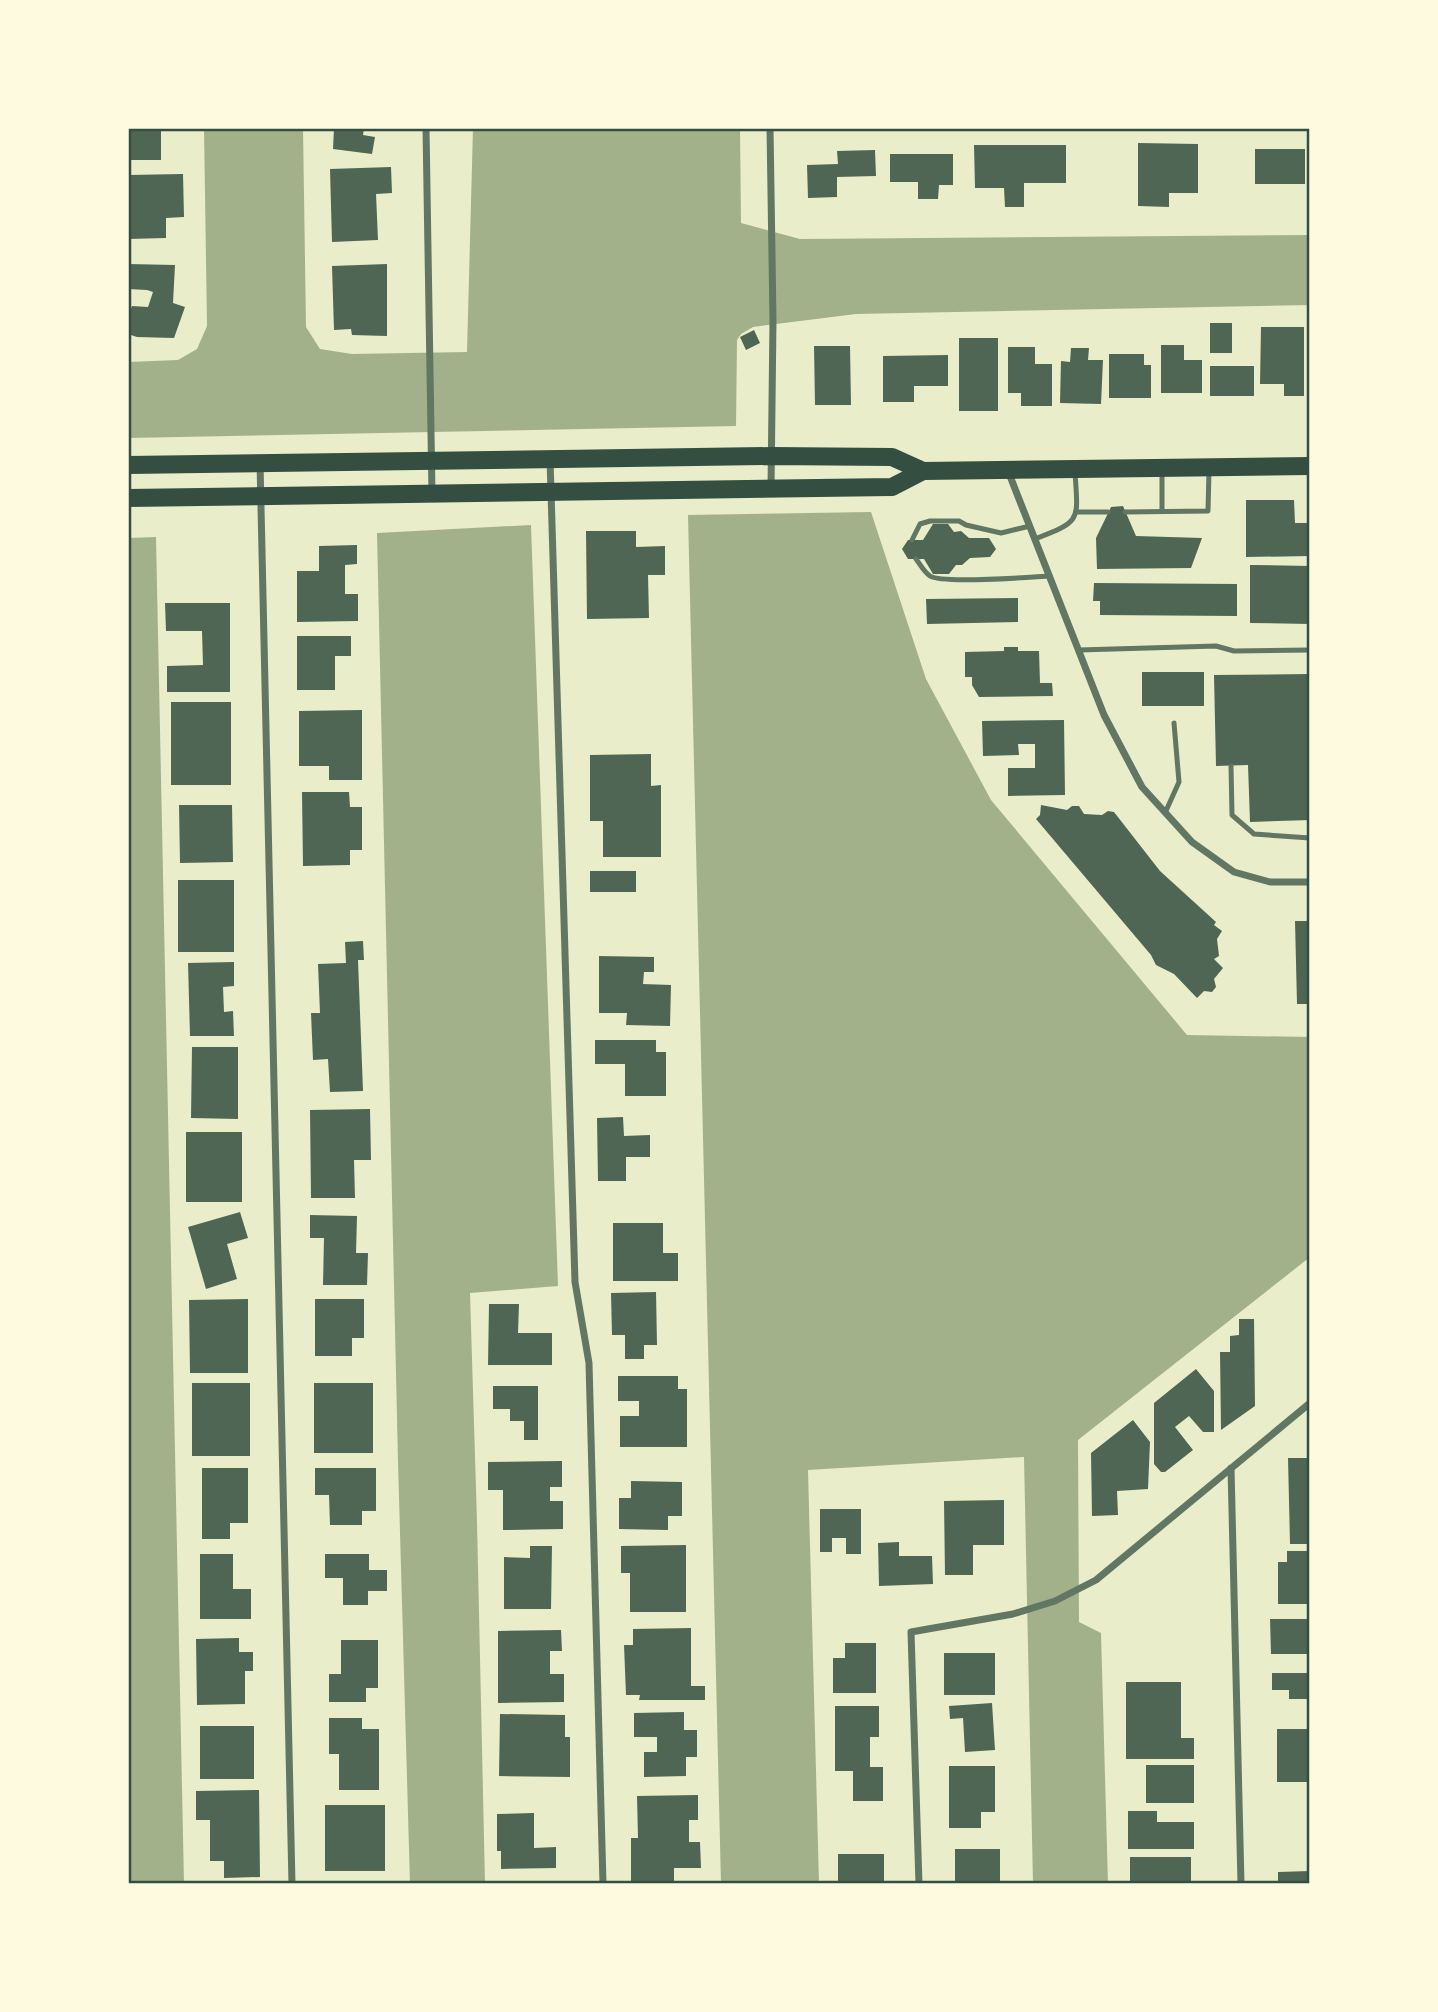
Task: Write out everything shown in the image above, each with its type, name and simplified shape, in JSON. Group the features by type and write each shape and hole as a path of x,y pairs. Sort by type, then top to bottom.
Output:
{"main road":[{"path":"128,465 771,456 892,457 923,471 1310,466"},
{"path":"128,498 892,487 923,471"}],"street":[{"path":"426,128 432,494"},
{"path":"770,128 773,320 771,489"},
{"path":"550,458 575,1282 589,1363 603,1884"},
{"path":"260,463 292,1884"},
{"path":"1008,470 1104,715 1142,787 1192,842 1234,872 1270,882 1310,882"},
{"path":"919,1884 911,1632 1013,1614 1055,1601 1096,1580 1310,1403"},
{"path":"1231,1468 1241,1884"}],"lane":[{"path":"1162,468 1162,511"},
{"path":"1125,512 1208,511 1209,468"},
{"path":"1035,539 1066,527 1073,519 1076,512 1074,470"},
{"path":"1076,512 1108,512"},
{"path":"912,540 920,524 930,521 959,521 1001,533 1030,526"},
{"path":"916,559 928,575 936,578 1050,576"},
{"path":"1079,650 1216,646 1234,651 1310,650"},
{"path":"1165,813 1179,782 1174,723"},
{"path":"1231,766 1232,815 1254,834 1310,838"}],"shaded area":[{"path":"204,128 303,128 306,327 320,349 352,354 467,352 473,128 740,128 741,223 800,239 1310,235 1310,305 856,314 753,327 741,334 737,340 736,426 128,438 128,362 178,360 197,349 207,326"},
{"path":"871,512 926,679 991,800 1187,1035 1310,1037 1310,1257 1078,1440 1079,1622 1101,1633 1108,1884 1033,1884 1024,1457 808,1470 819,1884 721,1884 688,515"},
{"path":"531,525 558,1286 470,1293 485,1884 410,1884 377,533"},
{"path":"156,537 184,1884 128,1884 128,538"}],"building":[{"path":"128,128 161,128 161,160 128,160"},
{"path":"334,128 364,128 363,135 375,137 372,154 333,149"},
{"path":"1138,143 1198,144 1198,193 1169,193 1169,207 1138,206"},
{"path":"974,145 1066,145 1066,183 1024,183 1024,207 1005,207 1004,188 975,188"},
{"path":"1255,149 1305,149 1305,184 1255,184"},
{"path":"875,150 876,176 837,177 837,197 808,198 807,165 838,164 837,151"},
{"path":"890,154 953,154 953,185 939,185 938,199 918,199 918,182 890,182"},
{"path":"391,167 392,193 376,194 378,240 332,242 330,169"},
{"path":"183,174 184,217 166,218 166,238 128,239 128,175"},
{"path":"128,264 175,265 173,303 185,307 174,338 137,337 128,334 128,317 132,306 148,307 153,292 128,289"},
{"path":"387,264 387,336 352,335 351,329 334,330 332,266"},
{"path":"1210,323 1232,323 1232,353 1210,353"},
{"path":"1261,327 1304,327 1304,396 1284,396 1284,384 1260,384"},
{"path":"754,330 760,343 746,350 740,337"},
{"path":"959,338 998,338 998,411 959,411"},
{"path":"1161,345 1184,345 1184,360 1202,360 1202,393 1161,393"},
{"path":"814,346 850,346 851,405 815,405"},
{"path":"1008,347 1035,347 1035,364 1052,364 1052,406 1021,406 1021,393 1008,393"},
{"path":"1071,348 1089,348 1088,360 1103,360 1101,404 1060,403 1061,361 1070,362"},
{"path":"1109,354 1144,354 1144,365 1151,365 1151,398 1109,398"},
{"path":"948,355 948,386 914,386 914,402 883,402 883,356"},
{"path":"1210,366 1254,366 1254,396 1210,396"},
{"path":"1246,500 1294,500 1295,523 1310,523 1310,556 1246,557"},
{"path":"1123,506 1136,536 1202,538 1191,568 1097,569 1096,538 1111,507"},
{"path":"933,524 948,524 954,532 961,531 969,538 989,538 996,549 990,557 970,558 962,565 956,565 949,574 933,574 924,559 908,559 902,549 908,540 923,540"},
{"path":"586,531 636,531 636,547 665,546 665,575 648,575 649,618 587,619"},
{"path":"357,545 357,564 345,565 345,594 358,594 358,621 297,622 297,571 319,571 319,546"},
{"path":"1250,565 1310,566 1310,624 1250,623"},
{"path":"1094,583 1237,584 1237,616 1100,615 1100,601 1093,601"},
{"path":"1018,598 1018,622 927,624 926,599"},
{"path":"165,603 230,603 230,692 167,692 167,666 203,665 202,631 166,631"},
{"path":"297,636 351,636 351,656 335,656 335,690 297,690"},
{"path":"1004,647 1018,647 1018,651 1039,651 1040,683 1052,683 1053,696 979,697 972,685 972,677 965,677 965,652 1004,651"},
{"path":"1142,672 1204,672 1204,706 1142,706"},
{"path":"1310,674 1310,820 1250,822 1248,765 1216,766 1214,675"},
{"path":"171,702 231,702 231,785 171,785"},
{"path":"362,710 362,780 329,780 329,766 299,766 299,711"},
{"path":"1064,720 1065,795 1008,796 1008,768 1035,768 1035,744 1018,744 1019,755 983,756 982,721"},
{"path":"651,754 651,786 661,785 661,857 603,857 603,821 590,821 590,755"},
{"path":"302,792 349,792 350,807 362,807 362,850 350,850 350,865 303,866"},
{"path":"179,805 232,805 233,862 180,863"},
{"path":"1041,805 1067,810 1072,806 1079,806 1084,814 1102,815 1108,811 1114,812 1160,871 1216,922 1214,925 1222,931 1217,939 1219,956 1214,959 1223,968 1214,979 1216,987 1212,992 1204,991 1197,998 1174,974 1156,965 1151,955 1036,819 1040,815"},
{"path":"590,871 636,871 636,892 590,892"},
{"path":"178,880 234,880 234,952 178,952"},
{"path":"1295,921 1310,921 1310,1004 1297,1004"},
{"path":"363,941 364,960 358,960 363,1091 330,1092 328,1059 313,1060 311,1013 320,1013 318,964 346,963 345,942"},
{"path":"599,956 654,957 654,972 644,972 643,984 671,985 670,1026 626,1025 627,1013 599,1013"},
{"path":"234,962 234,986 223,987 224,1012 233,1011 234,1036 190,1036 188,963"},
{"path":"595,1040 656,1040 656,1052 666,1052 666,1096 625,1096 625,1064 595,1064"},
{"path":"192,1047 238,1047 238,1119 191,1118"},
{"path":"370,1109 371,1160 354,1160 355,1198 311,1198 310,1110"},
{"path":"623,1117 624,1136 650,1135 650,1157 626,1157 626,1181 598,1181 597,1118"},
{"path":"186,1132 242,1132 242,1202 186,1202"},
{"path":"240,1212 248,1238 227,1244 237,1279 206,1289 188,1227"},
{"path":"310,1215 357,1216 356,1253 368,1253 367,1285 323,1285 324,1238 310,1238"},
{"path":"613,1223 663,1223 663,1253 678,1253 678,1281 613,1281"},
{"path":"656,1292 657,1345 644,1345 644,1359 625,1359 625,1335 612,1335 611,1293"},
{"path":"248,1299 248,1373 190,1373 189,1300"},
{"path":"315,1299 364,1299 364,1338 352,1338 352,1356 315,1356"},
{"path":"489,1304 519,1304 518,1333 552,1333 552,1365 488,1365"},
{"path":"1239,1319 1254,1319 1255,1406 1221,1430 1220,1352 1230,1352 1230,1336 1239,1335"},
{"path":"1196,1369 1214,1391 1214,1432 1203,1432 1189,1416 1175,1427 1193,1450 1165,1472 1161,1472 1154,1464 1154,1403"},
{"path":"618,1376 678,1376 678,1389 687,1389 687,1447 620,1447 620,1416 639,1416 639,1401 618,1401"},
{"path":"192,1383 250,1383 250,1456 192,1456"},
{"path":"314,1383 373,1383 373,1453 314,1453"},
{"path":"493,1386 538,1386 538,1440 524,1440 524,1421 510,1421 510,1409 493,1409"},
{"path":"1133,1420 1150,1442 1148,1489 1117,1491 1118,1515 1092,1516 1091,1453"},
{"path":"1288,1458 1310,1458 1310,1544 1290,1544"},
{"path":"562,1461 562,1487 550,1487 550,1501 563,1501 563,1529 503,1530 503,1490 488,1490 488,1462"},
{"path":"202,1468 248,1468 248,1523 230,1523 230,1539 202,1539"},
{"path":"315,1468 376,1468 376,1511 362,1511 362,1525 330,1525 329,1495 315,1495"},
{"path":"631,1481 682,1482 682,1516 668,1516 668,1530 619,1529 619,1498 631,1498"},
{"path":"1004,1500 1004,1545 973,1545 973,1575 945,1575 944,1501"},
{"path":"820,1509 861,1509 861,1554 846,1554 846,1538 832,1538 832,1552 820,1552"},
{"path":"899,1542 899,1556 932,1556 933,1584 879,1586 878,1543"},
{"path":"686,1545 686,1612 630,1612 630,1573 621,1573 621,1546"},
{"path":"530,1546 552,1546 551,1609 504,1609 504,1557 530,1558"},
{"path":"1287,1551 1310,1551 1310,1604 1278,1604 1278,1562 1287,1562"},
{"path":"200,1554 233,1554 233,1589 251,1589 251,1619 200,1619"},
{"path":"325,1554 369,1554 369,1570 387,1570 387,1591 368,1591 368,1605 343,1605 343,1578 325,1578"},
{"path":"1270,1619 1310,1619 1310,1654 1271,1654"},
{"path":"691,1628 691,1686 705,1686 705,1700 639,1700 640,1695 626,1695 624,1645 633,1645 633,1629"},
{"path":"561,1630 562,1651 550,1651 550,1674 564,1674 564,1702 498,1703 498,1631"},
{"path":"239,1638 239,1652 253,1652 253,1671 245,1671 245,1704 197,1705 196,1639"},
{"path":"341,1640 378,1640 378,1688 366,1688 366,1702 329,1702 329,1674 341,1674"},
{"path":"845,1643 876,1643 876,1693 833,1693 833,1658 845,1658"},
{"path":"944,1653 995,1653 995,1695 944,1695"},
{"path":"1272,1673 1310,1673 1310,1699 1289,1699 1289,1690 1272,1690"},
{"path":"1126,1682 1181,1682 1181,1738 1194,1738 1194,1759 1126,1759"},
{"path":"992,1703 995,1750 965,1752 963,1718 950,1719 949,1706"},
{"path":"835,1706 879,1706 879,1737 870,1737 870,1767 883,1767 883,1801 853,1801 853,1771 835,1771"},
{"path":"684,1712 684,1730 697,1730 697,1757 686,1757 686,1776 644,1777 644,1752 657,1752 657,1737 634,1737 634,1713"},
{"path":"500,1714 565,1715 565,1737 570,1737 570,1777 499,1776"},
{"path":"329,1718 362,1718 362,1729 379,1729 379,1790 339,1790 339,1754 329,1754"},
{"path":"200,1726 254,1726 254,1779 200,1779"},
{"path":"1277,1729 1310,1729 1310,1782 1277,1782"},
{"path":"1146,1765 1194,1765 1194,1803 1146,1803"},
{"path":"949,1766 995,1766 995,1812 981,1812 981,1828 949,1828"},
{"path":"259,1790 260,1877 224,1878 224,1861 210,1861 210,1820 196,1820 196,1791"},
{"path":"698,1795 698,1820 689,1820 689,1842 700,1842 701,1868 674,1868 674,1883 631,1884 631,1838 638,1838 637,1796"},
{"path":"325,1805 385,1805 385,1871 325,1871"},
{"path":"1128,1811 1157,1811 1157,1822 1194,1822 1194,1849 1128,1849"},
{"path":"534,1813 534,1848 556,1847 556,1868 501,1869 501,1851 497,1851 497,1814"},
{"path":"955,1849 1000,1849 1000,1884 955,1884"},
{"path":"838,1854 884,1854 884,1884 838,1884"},
{"path":"1130,1857 1191,1857 1191,1884 1130,1884"},
{"path":"1310,1871 1310,1884 1278,1884 1278,1872"}]}
